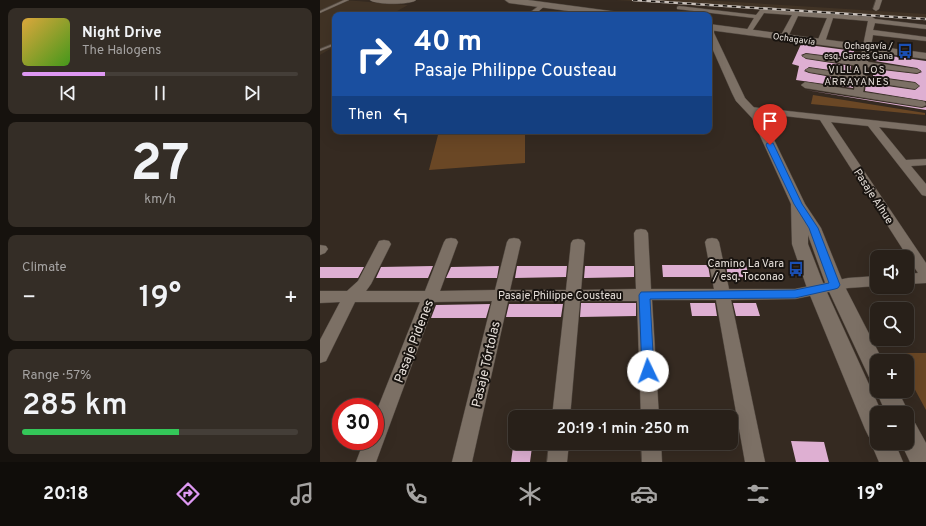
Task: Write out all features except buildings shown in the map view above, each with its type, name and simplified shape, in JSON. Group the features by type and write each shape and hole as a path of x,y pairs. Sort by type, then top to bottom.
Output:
{"main road":[{"path":"374,0 412,0"},
{"path":"508,0 596,12"},
{"name":"Ochagavía","path":"712,28 926,56"}],"street":[{"path":"876,9 879,0"},
{"path":"534,12 543,5"},
{"path":"679,8 760,14 832,16 926,27"},
{"path":"748,33 760,14"},
{"path":"784,37 796,14"},
{"path":"821,42 832,16"},
{"path":"858,94 871,20"},
{"path":"869,32 926,39"},
{"path":"712,37 737,93 760,123 798,204 800,244 870,360"},
{"path":"806,56 917,72"},
{"path":"809,70 915,86"},
{"path":"805,85 922,104"},
{"path":"751,110 926,129"},
{"name":"Pasaje Alhue","path":"823,117 926,274"},
{"path":"871,123 926,192"},
{"path":"902,162 926,162"},
{"path":"642,233 650,410"},
{"name":"Pasaje Pidenes","path":"384,416 451,242"},
{"name":"Pasaje Tórtolas","path":"462,462 514,242"},
{"path":"712,242 755,462"},
{"path":"562,410 578,243"},
{"path":"320,356 351,296 364,284 384,244"},
{"path":"914,279 926,278"},
{"name":"Pasaje Philippe Cousteau","path":"320,297 795,294 825,287 870,282"},
{"path":"825,287 870,410"},
{"path":"914,445 923,462"},
{"name":"Pasaje Pidenes","path":"366,462 371,450"},
{"path":"557,462 558,450"},
{"path":"651,450 652,462"},
{"path":"886,450 891,462"}],"lane":[{"path":"320,12 347,0"},
{"path":"320,50 332,45"}],"shaded area":[{"path":"320,0 344,0 408,5 395,12 332,12 332,48 320,55"},
{"path":"616,0 704,0 926,14 926,20"},
{"path":"813,95 925,113 925,115 811,104"},
{"path":"438,134 525,134 525,163 429,170"},
{"path":"926,353 926,410 914,388 914,354 896,354"}],"railway":[{"path":"633,0 926,19"}],"place":[{"name":"Ochagavía / esq. Garces Gana","path":"905,51"},
{"name":"Camino La Vara / esq. Toconao","path":"796,269"}],"district":[{"name":"VILLA LOS ARRAYANES","path":"857,74"}],"route":[{"path":"648,371 644,295 795,294 816,288 835,285 813,228 798,204 770,145"}]}
